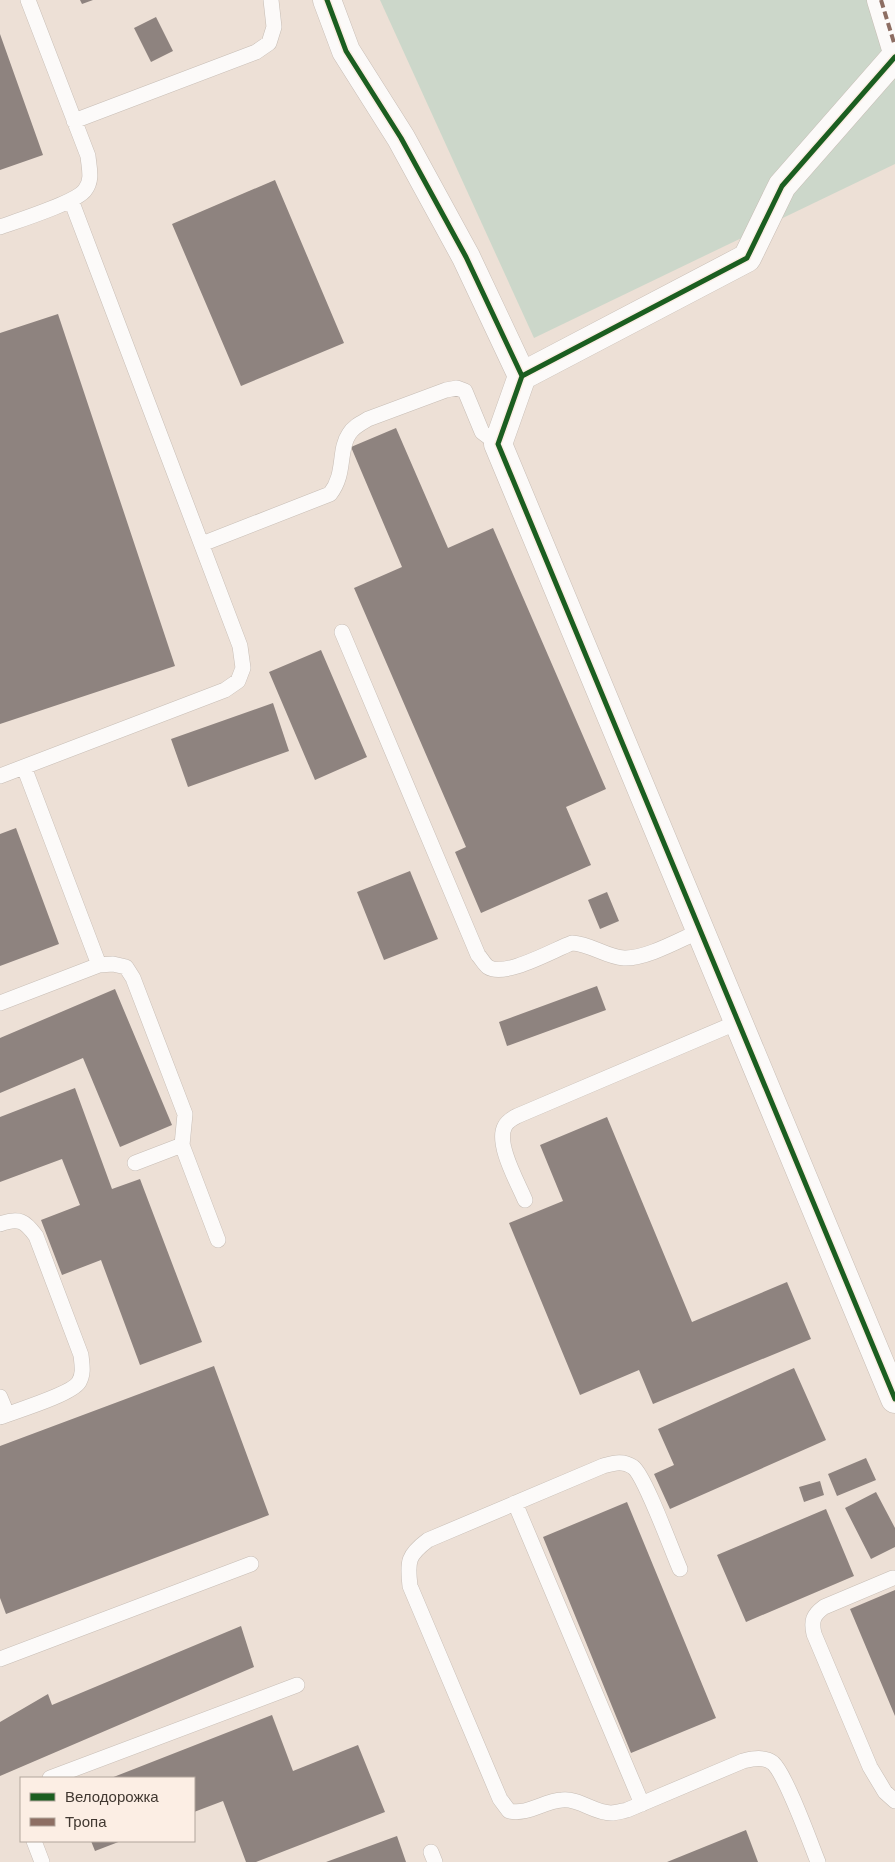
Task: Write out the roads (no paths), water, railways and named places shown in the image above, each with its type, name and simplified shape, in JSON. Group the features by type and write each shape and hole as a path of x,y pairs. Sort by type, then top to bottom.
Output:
{"street":[{"path":"327,0 346,51 401,138 462,249 522,376"},
{"path":"881,0 895,46"},
{"path":"895,57 782,186 747,258 522,376 498,444 895,1399"}],"lane":[{"path":"0,227 71,200 85,192 90,179 88,156 28,0"},
{"path":"74,121 256,52 269,43 274,26 271,0"},
{"path":"0,776 225,690 238,681 243,668 240,646 71,200"},
{"path":"202,544 330,494 339,479 348,434 356,426 368,419 446,390 457,388 465,391 482,432 498,444"},
{"path":"342,632 478,955 488,967 498,970 511,968 572,943 582,944 623,958 636,956 700,931"},
{"path":"24,767 99,966"},
{"path":"0,1003 99,966 113,964 126,967 133,978 185,1114 182,1145 218,1240"},
{"path":"525,1200 504,1150 502,1135 506,1124 517,1116 738,1022"},
{"path":"135,1163 182,1145"},
{"path":"0,1224 17,1220 27,1224 36,1236 81,1355 83,1373 78,1384 67,1392 3,1416 0,1396"},
{"path":"680,1569 644,1483 634,1467 621,1461 603,1466 428,1540 413,1551 408,1568 410,1586 500,1800 509,1812 528,1812 547,1803 563,1800 612,1814 642,1804 743,1761 758,1758 772,1762 783,1778 818,1862"},
{"path":"515,1503 642,1804"},
{"path":"0,1659 252,1564"},
{"path":"893,1578 824,1607 815,1614 812,1623 814,1634 870,1767 885,1792 895,1801"},
{"path":"53,1777 297,1685"},
{"path":"34,1842 42,1862"}]}
